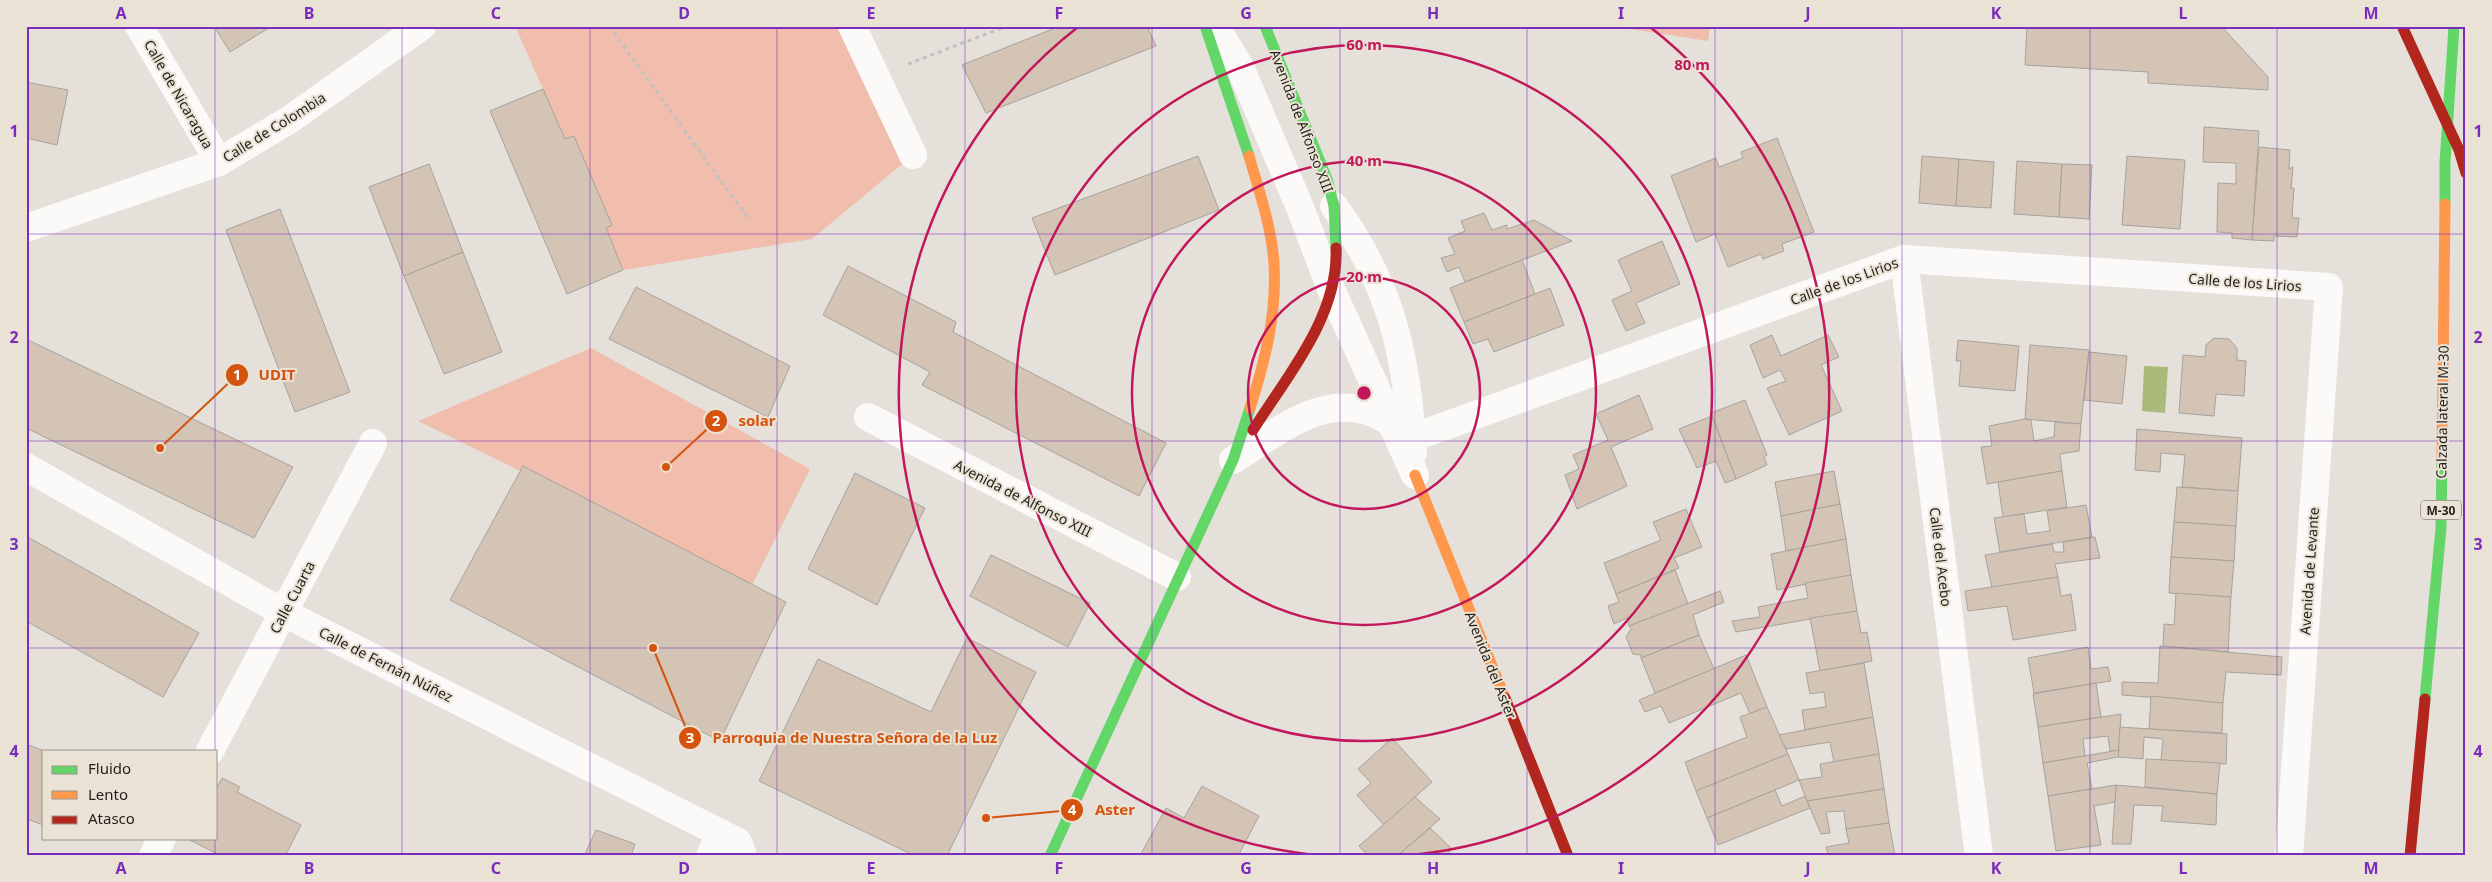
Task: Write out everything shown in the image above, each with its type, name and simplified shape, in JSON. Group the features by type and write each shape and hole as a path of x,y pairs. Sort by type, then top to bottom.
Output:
{"main road":[{"name":"Avenida de Alfonso XIII","path":"1205,26 1247,148 1263,207 1274,264 1272,320 1262,372 1233,460"},
{"name":"Avenida de Alfonso XIII","path":"1050,856 1177,577 1233,460 1315,332 1331,289 1336,252 1334,206 1328,179 1264,26"},
{"path":"2402,26 2459,150 2466,173"},
{"name":"Calzada lateral M-30","path":"2410,856 2441,528 2445,162 2454,26"},
{"path":"2441,46 2445,162"},
{"name":"Avenida del Aster","path":"1415,475 1568,856"}],"street":[{"name":"Calle de Nicaragua","path":"139,26 219,162"},
{"name":"Calle de Colombia","path":"26,228 219,162 290,120 422,26"},
{"path":"852,26 913,155"},
{"path":"1215,26 1240,67 1299,205 1331,289 1402,430 1415,475"},
{"path":"1334,206 1355,235 1384,292 1402,354 1402,430"},
{"name":"Calle de los Lirios","path":"1402,430 1904,259 2329,287"},
{"name":"Calle del Acebo","path":"1904,259 1979,856"},
{"name":"Avenida de Levante","path":"2289,856 2329,287"},
{"path":"1233,460 1293,422 1321,411 1342,407 1367,410 1402,430"},
{"name":"Avenida de Alfonso XIII","path":"868,417 1177,577"},
{"name":"Calle Cuarta","path":"211,750 373,442"},
{"name":"Calle de Fernán Núñez","path":"26,467 284,613 715,844 738,842 743,856"},
{"path":"153,856 161,840"}],"path":[{"path":"609,26 748,218"},
{"path":"875,76 1006,26"}],"shaded area":[{"path":"515,26 852,26 913,155 812,239 623,270"},
{"path":"1611,26 1710,26 1708,41"},
{"path":"591,348 810,469 752,585 523,466 520,471 418,421"},
{"path":"2144,366 2168,367 2165,413 2142,411"}],"building":[{"path":"214,26 272,26 230,52"},
{"path":"1060,26 1147,26 1156,46 986,113 962,65"},
{"path":"2027,26 2221,26 2268,77 2268,90 2148,83 2148,72 2025,65"},
{"path":"26,82 68,90 57,145 26,138"},
{"path":"543,89 565,139 574,136 612,225 606,228 623,270 567,294 490,111"},
{"path":"2204,127 2259,131 2252,240 2232,238 2232,233 2217,232 2218,183 2236,184 2236,163 2203,162"},
{"path":"1777,138 1814,232 1782,244 1784,251 1763,259 1761,254 1728,267 1715,234 1696,242 1671,176 1716,158 1719,167 1743,158 1741,152"},
{"path":"2259,147 2290,150 2289,169 2293,167 2291,188 2294,188 2292,218 2299,218 2297,237 2274,236 2274,241 2252,240"},
{"path":"1198,156 1219,210 1055,275 1032,218"},
{"path":"1922,156 1959,159 1956,206 1919,203"},
{"path":"2127,156 2185,160 2180,229 2122,225"},
{"path":"1959,159 1994,162 1991,208 1956,206"},
{"path":"2017,161 2062,164 2059,217 2014,214"},
{"path":"429,164 463,252 404,276 369,187"},
{"path":"2062,164 2092,165 2089,219 2059,217"},
{"path":"280,209 350,392 295,412 226,230"},
{"path":"1484,213 1492,230 1507,225 1507,229 1534,220 1572,241 1465,282 1459,267 1447,272 1441,258 1455,254 1448,238 1465,231 1461,221"},
{"path":"1662,241 1680,284 1636,303 1645,323 1626,331 1612,300 1632,291 1618,260"},
{"path":"463,252 502,352 444,374 404,276"},
{"path":"1522,260 1535,294 1464,322 1450,288"},
{"path":"848,266 956,322 953,332 1166,443 1139,496 922,385 930,372 823,315"},
{"path":"636,287 790,366 768,417 609,339"},
{"path":"1550,288 1564,325 1494,352 1488,339 1473,344 1464,322"},
{"path":"1772,335 1781,356 1828,335 1839,357 1821,365 1842,411 1789,435 1767,388 1786,381 1780,370 1763,378 1750,345"},
{"path":"2214,338 2229,339 2237,348 2237,360 2246,361 2244,396 2216,394 2214,416 2179,413 2183,355 2205,357 2206,345"},
{"path":"26,339 293,467 254,538 26,428"},
{"path":"1958,340 2019,346 2015,391 1959,386 1961,361 1956,361"},
{"path":"2030,345 2089,350 2081,424 2025,419"},
{"path":"2089,352 2127,356 2122,404 2084,400"},
{"path":"1639,395 1653,429 1611,447 1627,486 1577,509 1565,475 1579,469 1573,455 1608,440 1596,414"},
{"path":"1745,400 1767,455 1764,457 1767,465 1736,479 1711,413"},
{"path":"1712,416 1736,479 1725,483 1716,461 1697,468 1679,429"},
{"path":"2025,419 2031,420 2034,441 2054,437 2055,422 2081,424 2079,451 2060,454 2062,471 1987,484 1981,447 1992,446 1989,426"},
{"path":"2137,429 2242,438 2238,491 2182,487 2185,455 2161,453 2160,472 2135,470"},
{"path":"523,466 786,602 720,741 450,600"},
{"path":"1834,471 1840,504 1781,516 1775,482"},
{"path":"2062,471 2067,507 2003,517 1998,482"},
{"path":"855,473 925,508 877,605 808,569"},
{"path":"2177,487 2238,491 2236,526 2174,522"},
{"path":"1840,504 1846,539 1786,551 1781,516"},
{"path":"2086,505 2092,537 2000,552 1994,518 2024,514 2027,534 2050,531 2047,511"},
{"path":"1686,509 1702,547 1674,558 1679,568 1616,594 1604,563 1661,540 1653,522"},
{"path":"2174,522 2236,526 2234,561 2171,557"},
{"path":"26,536 199,633 163,697 26,621"},
{"path":"2095,537 2100,558 2055,564 2058,577 1992,588 1985,555 2052,544 2054,552 2064,552 2063,542"},
{"path":"1846,539 1851,575 1777,590 1771,554"},
{"path":"991,555 1090,603 1068,647 970,596"},
{"path":"2171,557 2234,561 2231,597 2169,593"},
{"path":"1675,570 1688,604 1629,626 1627,618 1614,624 1608,606 1619,602 1616,594"},
{"path":"1851,575 1857,611 1736,632 1732,621 1760,617 1758,607 1808,598 1805,583"},
{"path":"2058,577 2061,596 2071,594 2076,630 2013,640 2007,606 1968,611 1965,591"},
{"path":"1720,591 1724,602 1693,615 1699,635 1641,658 1641,655 1633,654 1626,637 1631,629 1629,626"},
{"path":"2176,593 2231,597 2228,652 2163,646 2164,624 2174,625"},
{"path":"1857,611 1861,633 1867,632 1872,661 1820,671 1810,618"},
{"path":"1699,635 1714,669 1655,693 1641,658"},
{"path":"967,638 1036,672 947,856 915,856 759,781 818,659 931,712"},
{"path":"2160,646 2282,657 2281,675 2226,672 2223,703 2122,695 2122,682 2158,683"},
{"path":"2088,647 2091,669 2108,667 2111,681 2034,693 2028,658"},
{"path":"1746,655 1767,707 1750,714 1741,693 1669,723 1661,706 1645,712 1639,700"},
{"path":"1864,663 1873,717 1805,730 1802,710 1826,707 1824,692 1810,694 1806,673"},
{"path":"2096,683 2101,717 2038,727 2033,694"},
{"path":"2151,696 2223,703 2222,733 2149,729"},
{"path":"1767,707 1788,754 1696,791 1685,762 1747,737 1740,717"},
{"path":"2121,714 2119,750 2110,751 2108,736 2083,739 2085,756 2043,763 2038,727"},
{"path":"1873,717 1879,754 1834,762 1830,742 1786,749 1779,735"},
{"path":"2120,727 2227,734 2226,764 2161,760 2163,739 2144,737 2143,759 2118,757"},
{"path":"1392,738 1432,782 1384,825 1357,795 1371,783 1358,769"},
{"path":"26,744 42,750 42,824 26,819"},
{"path":"2119,750 2118,757 2087,763 2092,789 2048,796 2043,763"},
{"path":"1788,754 1799,780 1707,818 1696,791"},
{"path":"1879,754 1884,789 1807,801 1799,780 1822,777 1820,764"},
{"path":"2146,759 2220,763 2217,794 2145,787"},
{"path":"222,778 240,787 237,792 301,825 285,856 221,856 190,840 218,840 218,785"},
{"path":"2116,785 2217,794 2216,825 2161,821 2163,806 2134,805 2131,844 2112,844"},
{"path":"2116,785 2115,802 2094,806 2101,845 2056,851 2048,796"},
{"path":"1202,786 1259,816 1238,856 1141,854 1166,808 1184,818"},
{"path":"1884,789 1889,823 1846,829 1844,811 1826,812 1830,833 1821,834 1807,801"},
{"path":"1775,790 1782,806 1805,796 1810,808 1718,845 1707,818"},
{"path":"1415,797 1440,819 1397,856 1368,856 1359,846"},
{"path":"1889,823 1895,856 1829,856 1826,847 1849,843 1846,829"},
{"path":"1430,828 1452,849 1445,856 1397,856"},
{"path":"596,830 635,844 631,856 584,856"}],"traffic: fast":[{"path":"1205,26 1249,156"},
{"path":"1265,26 1327,179 1334,206 1336,248"},
{"path":"2445,204 2445,162 2454,26"},
{"path":"1050,856 1233,460 1250,408"},
{"path":"2425,699 2441,528 2442,459"}],"traffic: slow":[{"path":"1249,156 1271,237 1274,264 1272,319 1250,408"},
{"path":"2442,459 2445,204"},
{"path":"1415,475 1505,698"}],"traffic: jam":[{"path":"2402,26 2459,150 2466,173"},
{"path":"1253,430 1295,367 1320,321 1329,298 1335,273 1336,248"},
{"path":"1505,698 1568,856"},
{"path":"2410,856 2425,699"}],"place":[{"name":"UDIT","path":"160,448"},
{"name":"solar","path":"666,467"},
{"name":"Parroquia de Nuestra Señora de la Luz","path":"653,648"},
{"name":"Aster","path":"986,818"}]}
